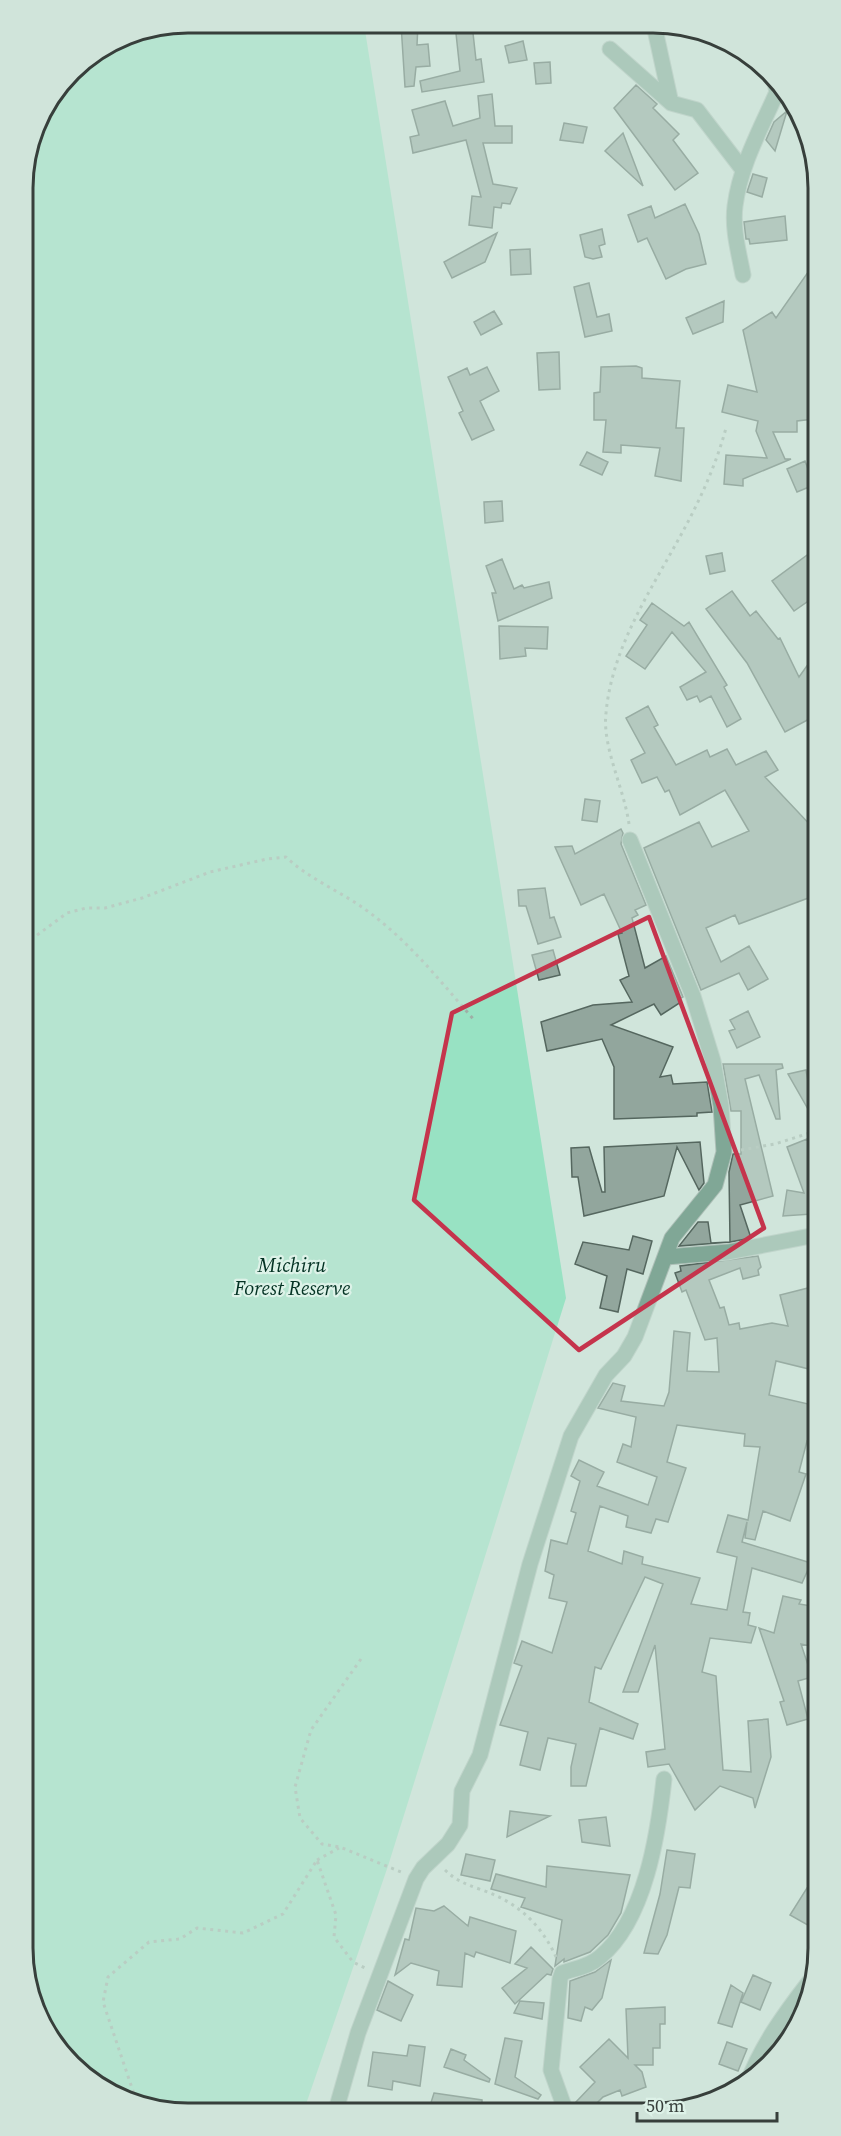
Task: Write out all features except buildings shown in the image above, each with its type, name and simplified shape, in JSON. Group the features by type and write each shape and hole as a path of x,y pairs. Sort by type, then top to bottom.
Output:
{"street":[{"path":"656,33 671,103"},
{"path":"609,49 671,103 697,110 743,170"},
{"path":"743,275 736,236 735,207 743,170 776,94"},
{"path":"338,2103 358,2033 416,1879 448,1844 460,1825 462,1791 480,1755 530,1564 570,1436 606,1375 624,1356 635,1337 676,1232 715,1185 724,1152 718,1084 710,1050 693,996 630,840"},
{"path":"666,1257 728,1252 808,1237"},
{"path":"563,2103 551,2070 553,2033 562,1973 599,1958 612,1946 628,1922 638,1901 652,1849 664,1779"},
{"path":"755,2064 781,2019 802,1992"}],"path":[{"path":"630,840 623,790 607,734 606,713 612,684 633,623 703,490 726,428"},
{"path":"33,938 67,913 86,908 105,908 142,898 210,872 267,858 286,857 300,871 334,888 409,945 475,1021"},
{"path":"724,1152 776,1144 808,1134"},
{"path":"361,1659 311,1730 295,1787 300,1818 322,1844 340,1847 416,1879"},
{"path":"134,2093 103,2002 108,1977 149,1942 180,1939 197,1928 243,1933 283,1914 317,1860 340,1847"},
{"path":"433,1859 451,1876 503,1900 539,1925 548,1939 562,1973"},
{"path":"317,1860 336,1915 334,1937 353,1962 381,1976"}],"highlighted area":[{"path":"649,917 764,1228 579,1350 414,1200 452,1013"}],"green space":[{"name":"Michiru Forest Reserve","path":"365,33 566,1298 388,1866 306,2103 178,2103 138,2095 110,2082 78,2058 54,2026 45,2007 38,1988 33,1948 33,178 38,148 49,119 78,78 119,49 138,41 168,34"}]}
